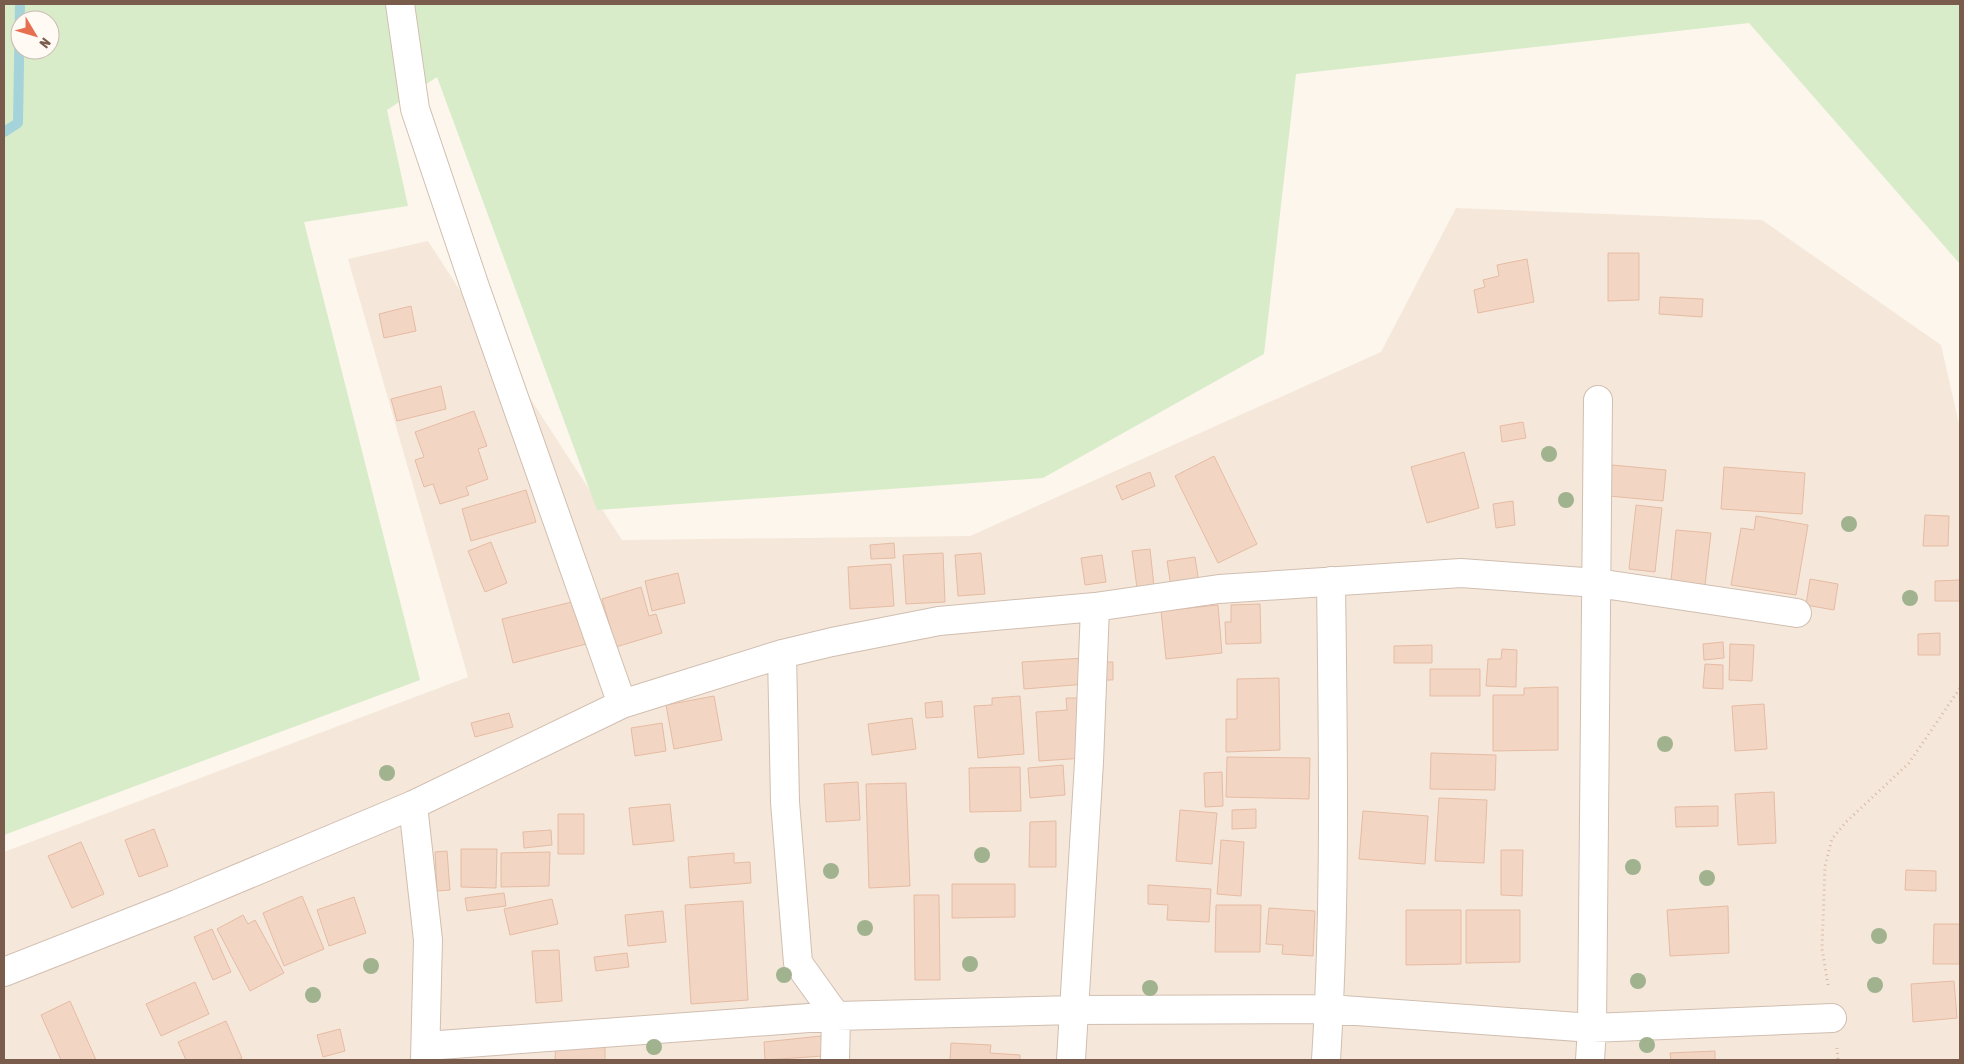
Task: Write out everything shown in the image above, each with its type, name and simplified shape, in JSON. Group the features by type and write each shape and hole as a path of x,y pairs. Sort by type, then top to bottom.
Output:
{"street":[{"path":"400,4 415,109 475,287 622,704"},
{"path":"1590,1060 1592,1028 1598,400"},
{"path":"4,972 177,904 413,805 622,704 782,654 939,621 1095,607 1218,589 1461,573 1597,583 1797,613"},
{"path":"1326,1060 1330,1009 1333,780 1331,581"},
{"path":"1071,1060 1089,762 1095,607"},
{"path":"782,654 785,802 798,963 836,1016 835,1060"},
{"path":"413,805 428,940 426,1053 836,1016 1074,1010 1330,1009 1592,1028 1832,1018"}],"path":[{"path":"1838,1060 1822,949 1825,866 1832,839 1846,822 1909,763 1960,688"}],"shaded area":[{"path":"1456,208 1762,220 1941,345 1960,428 1960,1060 4,1060 4,852 468,677 348,259 428,241 622,540 970,536 1381,352"}],"green space":[{"path":"4,4 1960,4 1960,264 1749,23 1296,74 1264,354 1043,478 597,510 437,77 387,110 408,206 304,222 420,680 4,835"}],"building":[{"path":"1608,253 1639,253 1639,300 1608,301"},
{"path":"1527,259 1534,302 1478,313 1474,290 1485,287 1483,280 1499,276 1497,265"},
{"path":"1660,297 1703,299 1702,317 1659,314"},
{"path":"411,306 416,331 384,338 379,314"},
{"path":"441,386 446,409 397,421 391,399"},
{"path":"474,411 487,446 478,449 488,479 466,487 469,495 440,504 433,484 424,487 415,460 424,457 415,432"},
{"path":"1523,422 1526,438 1502,442 1500,426"},
{"path":"1464,452 1479,508 1427,523 1411,467"},
{"path":"1214,456 1257,544 1218,563 1175,476"},
{"path":"1612,465 1666,470 1663,501 1609,496"},
{"path":"1724,467 1805,473 1802,514 1721,509"},
{"path":"1150,472 1155,486 1122,500 1116,486"},
{"path":"526,490 536,522 471,541 462,509"},
{"path":"1513,501 1515,525 1496,528 1493,504"},
{"path":"1636,505 1662,508 1655,572 1629,569"},
{"path":"1925,515 1949,516 1948,546 1923,546"},
{"path":"1756,516 1808,525 1796,595 1731,585 1741,528 1754,530"},
{"path":"1676,530 1711,533 1705,585 1671,581"},
{"path":"491,542 507,583 485,592 468,551"},
{"path":"894,543 895,558 871,559 870,545"},
{"path":"1150,549 1154,586 1137,588 1132,551"},
{"path":"943,553 945,602 906,604 903,555"},
{"path":"981,553 985,594 958,596 955,555"},
{"path":"1102,555 1106,582 1085,585 1081,558"},
{"path":"1195,557 1199,583 1171,587 1167,561"},
{"path":"891,564 894,606 850,609 848,567"},
{"path":"678,573 685,603 652,611 645,581"},
{"path":"1810,579 1838,584 1834,610 1806,605"},
{"path":"1960,580 1960,601 1935,601 1935,581"},
{"path":"641,587 649,616 656,614 662,633 616,647 602,599"},
{"path":"576,601 586,644 513,663 502,619"},
{"path":"1260,604 1261,643 1226,644 1225,622 1231,622 1231,605"},
{"path":"1218,605 1222,653 1166,659 1161,611"},
{"path":"1940,633 1940,655 1918,655 1918,634"},
{"path":"1723,642 1724,658 1704,660 1703,644"},
{"path":"1730,644 1754,645 1752,681 1729,680"},
{"path":"1432,645 1432,663 1394,663 1394,646"},
{"path":"1502,649 1517,650 1516,687 1486,686 1488,659 1501,659"},
{"path":"1084,658 1086,684 1024,689 1022,662"},
{"path":"1096,662 1113,662 1113,680 1096,680"},
{"path":"1705,664 1723,665 1723,689 1703,688"},
{"path":"1430,669 1480,669 1480,696 1430,696"},
{"path":"1279,678 1280,750 1226,752 1226,719 1237,719 1237,679"},
{"path":"1558,687 1558,750 1493,751 1493,695 1524,695 1524,688"},
{"path":"714,696 722,740 674,749 666,705"},
{"path":"1020,696 1024,754 978,758 974,706 992,705 992,698"},
{"path":"1066,698 1087,698 1085,758 1039,761 1036,712 1067,710"},
{"path":"942,701 943,717 926,718 925,703"},
{"path":"1764,704 1767,749 1735,751 1732,706"},
{"path":"509,713 513,727 475,737 471,723"},
{"path":"912,718 916,749 872,755 868,724"},
{"path":"662,723 666,751 635,756 631,728"},
{"path":"1431,753 1496,755 1495,790 1430,789"},
{"path":"1227,757 1310,758 1309,799 1226,797"},
{"path":"1063,765 1065,795 1030,798 1028,768"},
{"path":"1020,767 1021,811 970,812 969,768"},
{"path":"1222,772 1223,806 1205,807 1204,773"},
{"path":"858,782 860,820 826,822 824,784"},
{"path":"906,783 910,886 869,888 866,784"},
{"path":"1774,792 1776,843 1738,845 1735,794"},
{"path":"1439,798 1487,800 1484,863 1435,861"},
{"path":"670,804 674,841 633,845 629,808"},
{"path":"1718,806 1718,826 1676,827 1675,807"},
{"path":"1256,809 1256,828 1232,829 1232,810"},
{"path":"1180,810 1217,813 1212,864 1176,861"},
{"path":"1363,811 1428,816 1425,864 1359,859"},
{"path":"558,814 584,814 584,854 558,854"},
{"path":"1056,821 1056,867 1029,867 1030,822"},
{"path":"154,829 168,866 139,877 125,840"},
{"path":"551,830 552,845 524,848 523,832"},
{"path":"1221,840 1244,842 1241,896 1217,894"},
{"path":"81,842 104,894 72,908 48,856"},
{"path":"461,849 497,849 496,888 461,887"},
{"path":"1501,850 1523,850 1522,896 1501,895"},
{"path":"447,851 450,890 437,891 435,852"},
{"path":"550,852 549,886 501,887 501,853"},
{"path":"734,853 734,863 750,862 751,883 690,888 688,857"},
{"path":"1906,870 1936,871 1936,891 1905,890"},
{"path":"952,884 1015,884 1015,917 952,918"},
{"path":"1148,885 1211,889 1209,922 1167,920 1168,905 1148,904"},
{"path":"504,893 506,906 467,911 465,898"},
{"path":"914,895 939,895 940,980 915,980"},
{"path":"302,896 324,949 284,966 263,913"},
{"path":"354,897 366,933 329,946 317,910"},
{"path":"552,899 558,924 510,935 504,909"},
{"path":"743,901 748,1000 691,1004 685,905"},
{"path":"1216,905 1261,905 1260,952 1215,952"},
{"path":"1728,906 1729,953 1670,956 1667,910"},
{"path":"1269,908 1315,911 1313,956 1282,954 1283,945 1266,944"},
{"path":"1406,910 1461,910 1461,964 1406,965"},
{"path":"1466,910 1520,910 1520,962 1466,963"},
{"path":"663,911 666,942 628,946 625,915"},
{"path":"243,915 248,924 255,920 284,973 250,991 217,929"},
{"path":"1934,924 1960,924 1960,964 1933,964"},
{"path":"212,929 231,972 213,980 194,937"},
{"path":"559,950 562,1001 536,1003 532,951"},
{"path":"627,953 629,967 596,971 594,957"},
{"path":"1954,981 1957,1018 1913,1022 1911,984"},
{"path":"195,982 209,1014 161,1036 146,1004"},
{"path":"70,1001 96,1060 61,1060 41,1015"},
{"path":"226,1021 242,1058 237,1060 186,1060 178,1042"},
{"path":"340,1029 345,1051 323,1057 317,1035"},
{"path":"821,1036 823,1056 765,1060 764,1042"},
{"path":"556,1041 605,1042 605,1060 555,1060"},
{"path":"951,1043 991,1045 990,1053 1020,1055 1020,1060 950,1060"},
{"path":"1715,1051 1715,1060 1671,1060 1670,1053"}],"waterway":[{"path":"4,132 18,123 20,4"}]}
